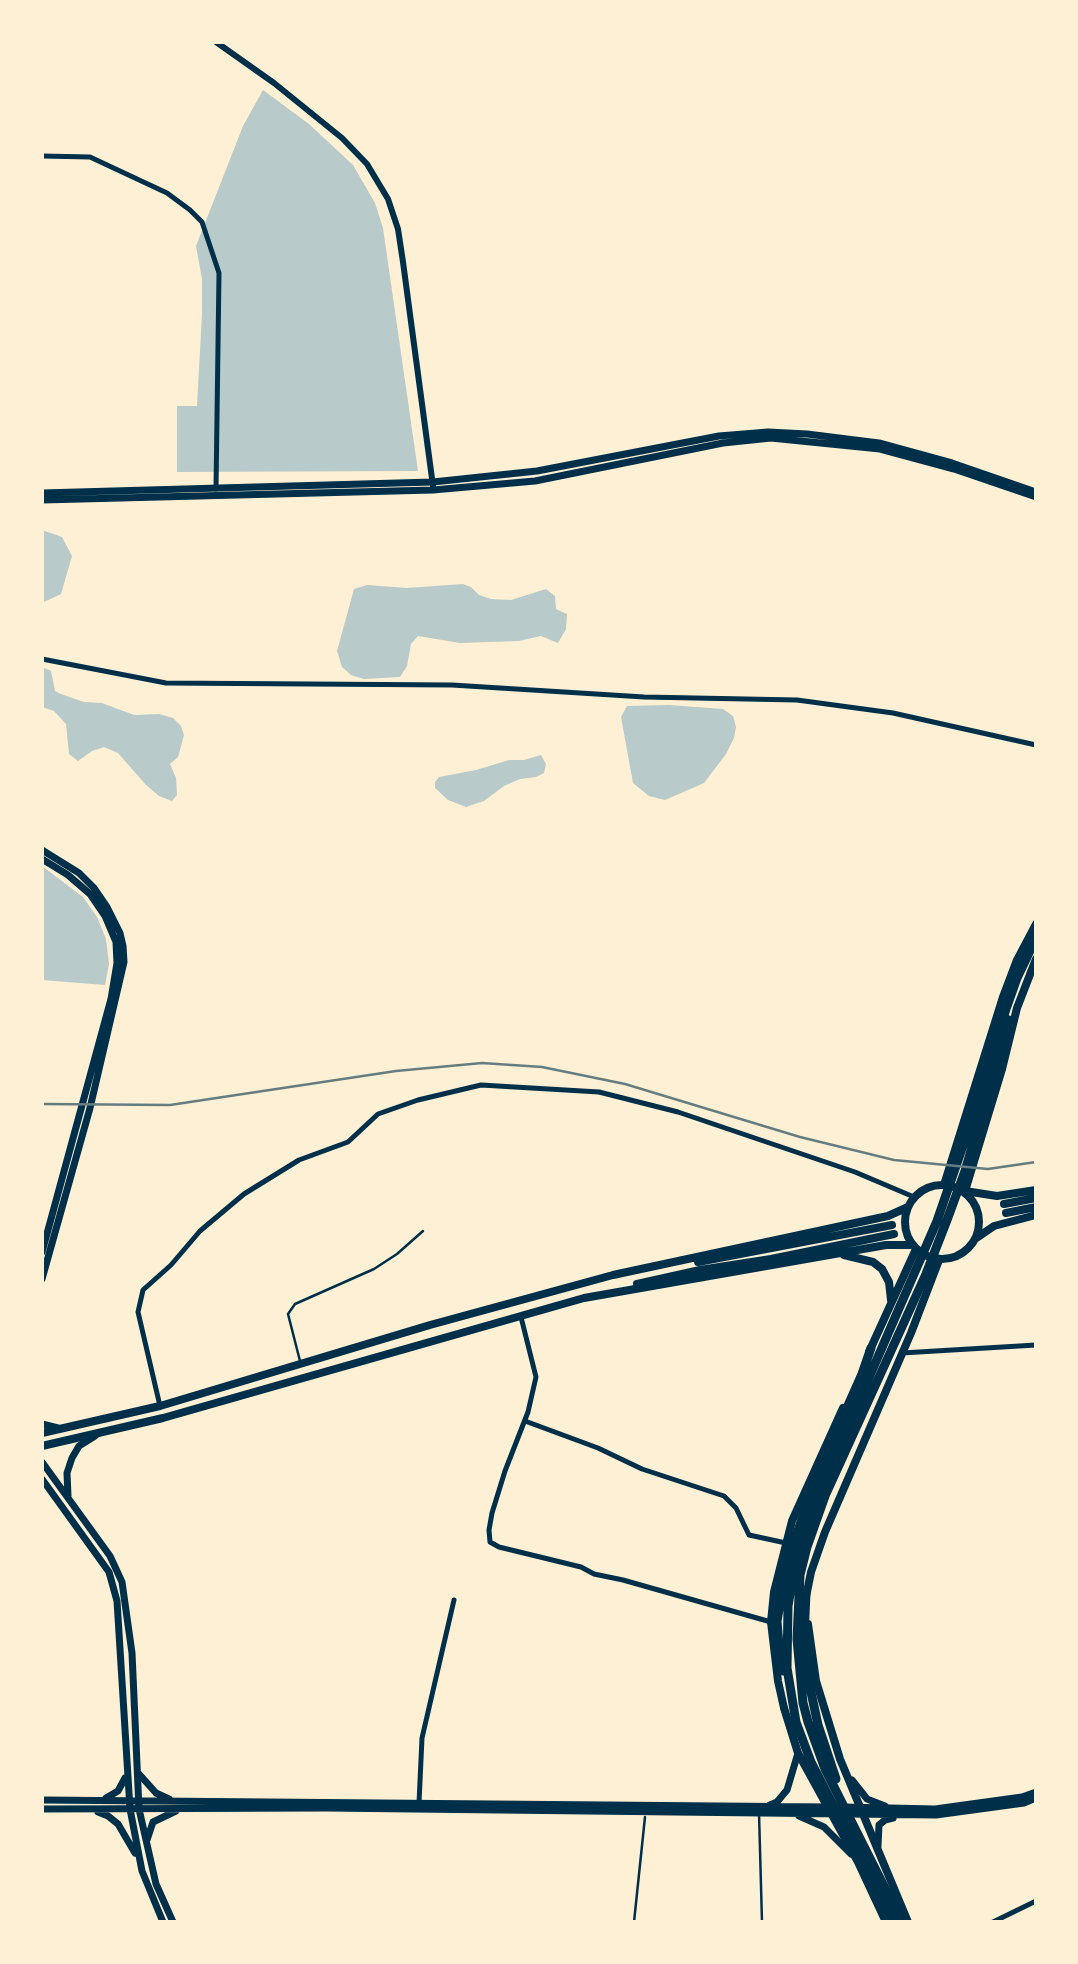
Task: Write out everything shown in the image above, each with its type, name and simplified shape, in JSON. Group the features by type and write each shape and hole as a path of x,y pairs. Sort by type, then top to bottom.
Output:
{"highway":[{"path":"902,1922 825,1769 803,1703 788,1606 808,1518 937,1221 972,1121 1013,988 1036,938"},
{"path":"790,1699 791,1639 807,1547 825,1496 921,1285 947,1220 965,1171 1012,1009 1036,950"},
{"path":"871,1348 817,1475 787,1563 778,1621 780,1658 796,1722 811,1762 893,1922"},
{"path":"806,1593 804,1637 815,1713 852,1823"}],"main road":[{"path":"42,493 433,486 537,471 719,436 768,432 879,443 952,463 1036,492"},
{"path":"42,500 535,481 723,443 771,438 880,449 954,469 1036,497"},
{"path":"42,850 79,873 94,888 107,906 120,933 124,962 93,1094 42,1279"},
{"path":"42,859 68,875 90,894 105,916 116,942 117,963 111,999 42,1252"},
{"path":"944,1185 1003,997 1017,960 1036,924"},
{"path":"965,1191 1017,1009 1036,959"},
{"path":"1036,1190 997,1196 944,1185 923,1190 908,1207 905,1227 914,1247 926,1256 939,1259 960,1255 975,1239 995,1226 1036,1215"},
{"path":"965,1191 978,1210 979,1230 975,1239"},
{"path":"1036,1198 1005,1208 1036,1207"},
{"path":"42,1433 160,1406 430,1325 582,1284 888,1216 908,1207"},
{"path":"582,1284 893,1230 771,1259 700,1270 591,1294 584,1298"},
{"path":"42,1446 100,1434 257,1392 584,1298 886,1245 914,1247"},
{"path":"886,1922 858,1862 798,1753 778,1681 771,1622 774,1591 792,1521 914,1247"},
{"path":"837,1254 873,1262 882,1269 889,1282 891,1303"},
{"path":"908,1922 840,1759 811,1656 806,1593 825,1532 939,1259"},
{"path":"42,1424 62,1428"},
{"path":"68,1500 67,1473 72,1458 79,1446 100,1434"},
{"path":"42,1462 110,1556 122,1582 132,1653 139,1809 156,1884 173,1922"},
{"path":"42,1481 109,1572 117,1601 128,1800 146,1885 163,1922"},
{"path":"768,1806 777,1802 787,1790 798,1753"},
{"path":"840,1759 854,1785 867,1799 886,1807 903,1809"},
{"path":"137,1769 156,1793 177,1801"},
{"path":"101,1800 118,1791 127,1770"},
{"path":"861,1812 936,1809 1022,1797 1036,1792"},
{"path":"42,1800 768,1806 936,1815 1024,1803 1036,1798"},
{"path":"42,1809 828,1810"},
{"path":"87,1809 103,1814 118,1824 141,1866"},
{"path":"146,1844 153,1822 180,1810"},
{"path":"778,1812 807,1818 824,1828 858,1862"},
{"path":"880,1857 877,1834 879,1825 885,1820 913,1815"}],"street":[{"path":"216,42 275,83 342,138 367,164 388,199 398,229 433,486"},
{"path":"42,156 90,157 167,193 202,222 219,273 216,489"},
{"path":"42,659 166,683 452,685 644,696 797,700 894,713 1036,745"},
{"path":"160,1406 138,1312 143,1290 171,1265 200,1231 244,1194 299,1160 348,1142 378,1114 418,1100 481,1086 599,1092 678,1112 855,1172 914,1198"},
{"path":"521,1317 536,1377 525,1422 492,1513 490,1542 581,1567 594,1574 771,1622"},
{"path":"902,1353 1036,1345"},
{"path":"525,1422 598,1448 642,1469 724,1496 736,1508 749,1535 786,1544"},
{"path":"419,1803 422,1738 454,1600"},
{"path":"993,1922 1036,1901"}],"lane":[{"path":"300,1364 288,1314 295,1304 374,1269 397,1254 423,1231"},
{"path":"758,1812 762,1922"},
{"path":"634,1922 645,1817"}],"shaded area":[{"path":"263,90 309,124 353,165 375,203 383,228 418,471 177,472 177,406 197,406 202,279 196,246 243,126"},
{"path":"42,530 62,537 72,556 61,594 42,603"},
{"path":"463,584 479,595 491,599 511,600 546,589 555,596 556,609 567,614 566,629 558,643 541,636 519,641 460,643 418,636 411,644 407,666 400,677 364,679 351,675 342,667 337,651 354,589 367,585 407,588"},
{"path":"42,667 51,671 55,691 61,694 84,702 102,703 134,715 159,714 173,718 181,726 184,735 178,757 170,764 176,778 177,795 172,801 159,796 146,785 118,753 104,747 92,751 78,761 69,754 66,724 54,711 42,707"},
{"path":"669,705 723,709 733,716 736,727 726,754 704,783 665,800 649,796 633,783 621,717 627,706"},
{"path":"541,755 546,764 544,773 520,779 504,786 484,801 466,807 448,800 435,788 439,777"},
{"path":"42,866 83,897 97,917 106,939 109,964 105,985 42,980"}],"railway":[{"path":"42,1104 170,1105 396,1071 482,1063 542,1067 625,1084 800,1137 894,1160 988,1169 1036,1162"}]}
